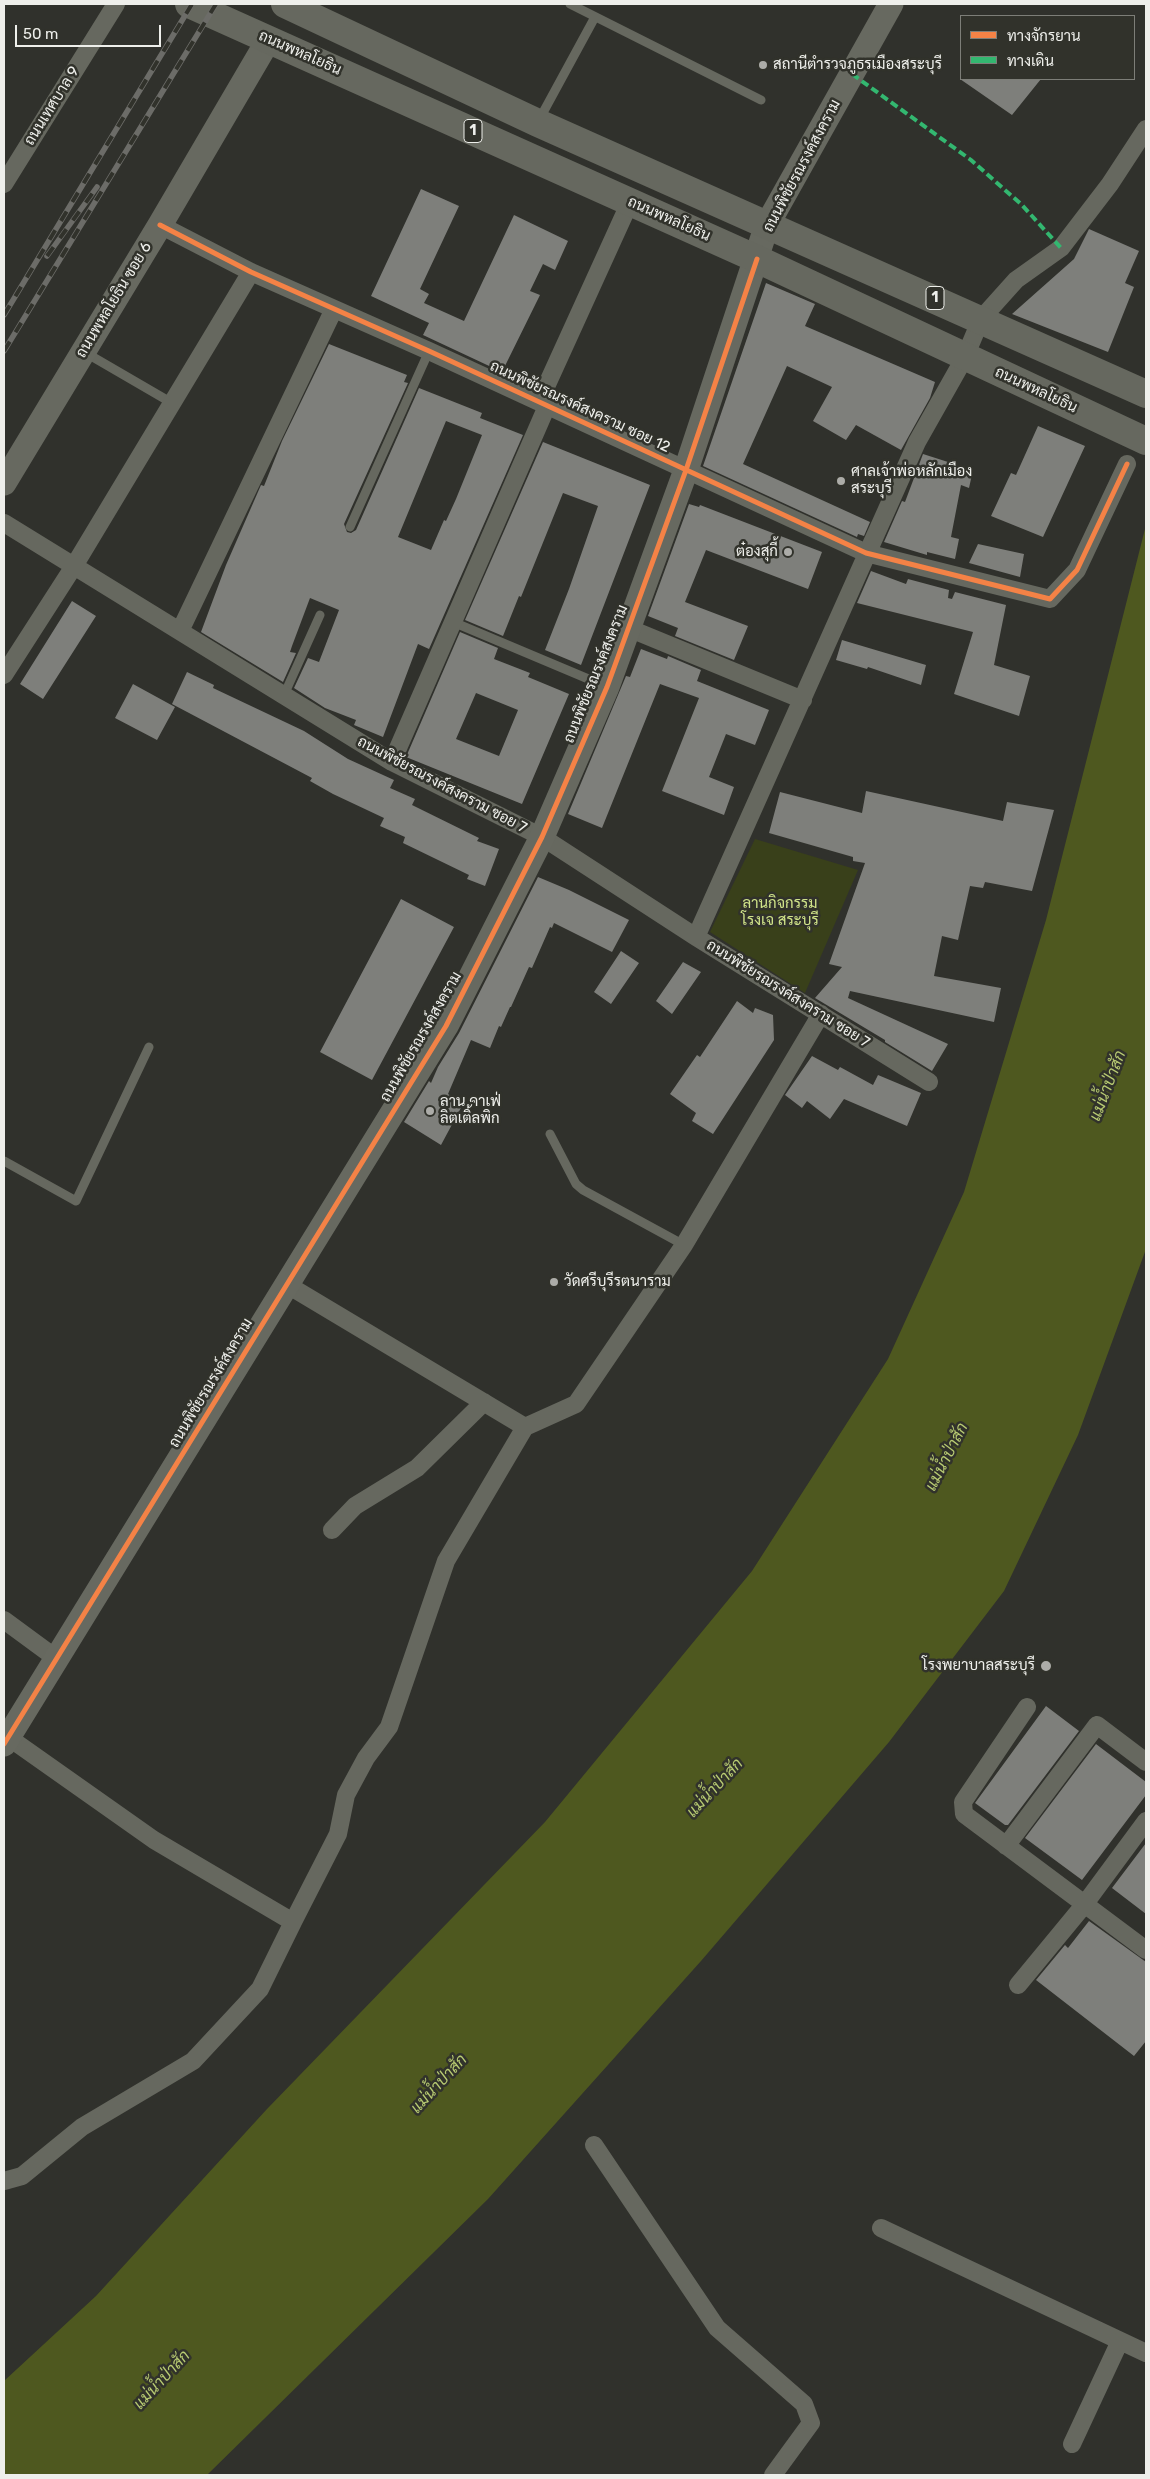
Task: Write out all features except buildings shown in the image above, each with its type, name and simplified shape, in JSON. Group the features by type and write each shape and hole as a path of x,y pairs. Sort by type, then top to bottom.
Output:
{"main road":[{"name":"ถนนพหลโยธิน","path":"189,4 756,259 1146,441"},
{"name":"1","path":"289,4 538,123 1146,394"}],"street":[{"name":"ถนนเทศบาล 9","path":"4,184 116,4"},
{"name":"ถนนพิชัยรณรงค์สงคราม","path":"6,1740 446,1026 542,836 607,687 686,470 767,225 891,4"},
{"name":"ถนนพหลโยธิน ซอย 6","path":"4,483 160,225 269,39"},
{"path":"696,937 803,700 866,552 916,442 964,357 981,319 1016,280 1061,248 1110,184 1146,130"},
{"path":"392,762 630,202"},
{"name":"ถนนพิชัยรณรงค์สงคราม ซอย 12","path":"160,225 251,272 866,552 1050,599 1076,570 1127,464"},
{"path":"4,675 74,566 251,272"},
{"path":"180,632 334,309"},
{"name":"ถนนพิชัยรณรงค์สงคราม ซอย 7","path":"4,523 392,762 542,836 696,937 929,1082"},
{"path":"628,628 803,700"},
{"path":"4,2181 22,2176 82,2127 193,2061 260,1989 338,1834 346,1795 366,1758 388,1727 446,1561 524,1427 576,1404 684,1245 821,1014"},
{"path":"286,1284 524,1427"},
{"path":"332,1530 355,1506 417,1468 484,1402"},
{"path":"4,1620 57,1659"},
{"path":"1027,1707 963,1802 964,1814 1146,1950"},
{"path":"1006,1846 1097,1725 1146,1762"},
{"path":"6,1740 154,1840 293,1922"},
{"path":"1018,1985 1084,1905 1146,1821"},
{"path":"594,2145 717,2328 804,2404 811,2423 773,2475"},
{"path":"881,2228 1146,2353"},
{"path":"1072,2444 1120,2341"}],"lane":[{"path":"570,4 761,100"},
{"path":"538,123 595,17"},
{"path":"83,351 172,403"},
{"path":"350,527 429,352"},
{"path":"284,695 320,615"},
{"path":"453,622 607,687"},
{"path":"4,1161 76,1201 149,1047"},
{"path":"550,1134 576,1184 583,1190 684,1245"}],"green space":[{"name":"ลานกิจกรรม โรงเจ สระบุรี","path":"755,839 858,870 805,993 710,932"}],"water":[{"name":"แม่น้ำป่าสัก","path":"1146,525 1146,1249 1078,1435 1004,1591 889,1742 701,1961 488,2199 207,2475 4,2475 4,2381 96,2296 267,2109 545,1822 752,1571 888,1359 964,1192 1046,920"}],"railway":[{"path":"4,315 192,4"},
{"path":"4,351 216,4"},
{"path":"47,256 97,187"}],"marked path":[{"path":"852,74 971,160 1022,205 1061,248"}],"cycle path":[{"path":"160,225 251,272 429,351 866,553 1050,599 1077,570 1127,464"},
{"path":"4,1744 446,1026 542,837 607,687 686,470 757,259"}],"place":[{"name":"สถานีตำรวจภูธรเมืองสระบุรี","path":"763,65"},
{"name":"ศาลเจ้าพ่อหลักเมือง สระบุรี","path":"841,481"},
{"name":"ต๋องสุกี้","path":"788,552"},
{"name":"ลาน คาเฟ่ ลิตเติ้ลพิก","path":"430,1111"},
{"name":"วัดศรีบุรีรตนาราม","path":"554,1282"},
{"name":"โรงพยาบาลสระบุรี","path":"1046,1666"}]}
